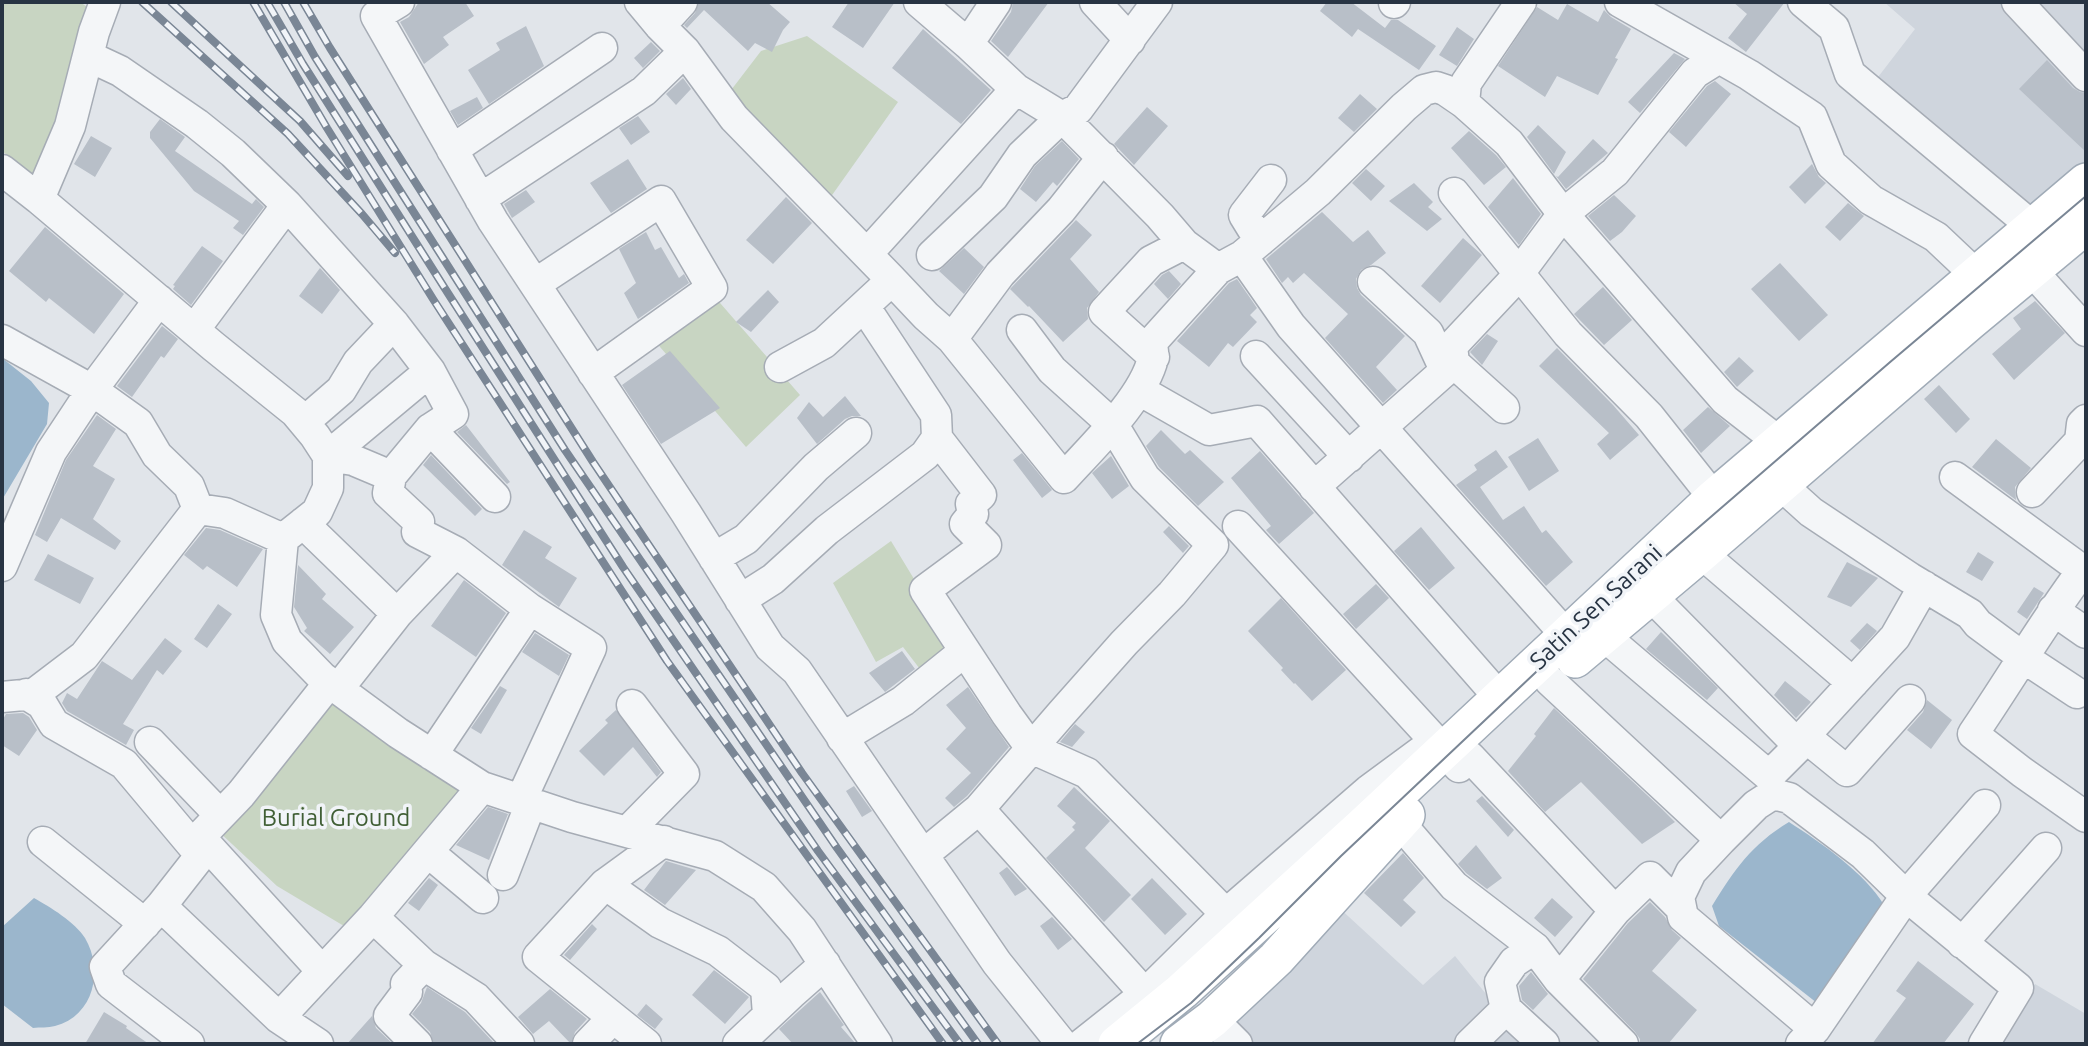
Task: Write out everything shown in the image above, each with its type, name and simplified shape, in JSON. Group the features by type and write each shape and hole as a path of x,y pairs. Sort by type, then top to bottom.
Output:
{"main road":[{"name":"Satin Sen Sarani","path":"1117,1044 1182,991 1363,826 1452,754 1550,681 1780,484 1989,286 2034,228 2086,182"},
{"name":"Satin Sen Sarani","path":"1179,1044 1225,1031 1276,959 1399,822 1489,707 1714,498 1779,442 1989,286 2032,271 2086,225"}],"street":[{"path":"39,199 70,126 105,2"},
{"path":"640,2 685,51 734,118 926,316 952,339 1063,478 1113,425 1139,390 1154,357 1152,342 1240,255 1318,192 1404,107 1424,90 1436,87 1464,103 1509,144 1563,214 1725,400 1779,442"},
{"path":"660,26 682,2"},
{"path":"919,2 1016,89 1062,117 1184,244 1240,255"},
{"path":"968,44 996,2"},
{"path":"1095,2 1130,40"},
{"path":"932,255 993,197 1022,155 1062,117 1077,109 1157,2"},
{"path":"1464,103 1466,83 1521,2"},
{"path":"1620,2 1749,75 1812,117 1831,164 1871,200 1936,237 1989,286"},
{"path":"1802,2 1834,28 1850,74 2034,228"},
{"path":"2017,2 2086,76"},
{"path":"381,6 452,150 480,199 770,647 797,671 997,963 1062,1044"},
{"path":"452,150 602,48"},
{"path":"480,199 644,91 685,51"},
{"path":"88,56 120,71 197,124 233,153 287,205 394,324 429,371 453,414 430,429 391,476 388,493 419,522 417,532 456,552 530,609 591,648 526,802 503,875"},
{"path":"1314,487 1450,367 1452,346 1518,273 1563,214 1615,172 1695,74 1719,58"},
{"path":"867,254 1016,89"},
{"path":"952,339 1000,274 1061,210 1103,157"},
{"path":"2,170 295,412 328,456 328,488 317,512 293,531 276,615 287,641 334,686 398,733 482,787 715,856 764,887 803,930 877,1044"},
{"path":"1271,180 1244,215 1240,255 1291,326 1566,635"},
{"path":"1454,193 1568,334 1649,416 1714,498"},
{"path":"535,284 660,201 712,288 593,373"},
{"path":"194,330 287,205"},
{"path":"1154,357 1104,313 1151,261 1184,244"},
{"path":"2032,271 2086,331"},
{"path":"780,367 824,344 892,280"},
{"path":"1373,282 1428,333 1450,367 1504,408"},
{"path":"2,566 51,452 92,390 159,300"},
{"path":"864,306 936,415 937,438 981,495 971,505 973,514 965,524 986,545 925,590 1031,748 1087,773 1226,914"},
{"path":"304,422 341,390 358,362 394,324"},
{"path":"923,855 979,809 1213,545 1145,478 1113,425 1052,370 1023,330"},
{"path":"2,340 92,390 138,423 157,455 189,486 198,509"},
{"path":"1256,356 1349,457"},
{"path":"328,456 429,371"},
{"path":"1139,390 1209,430 1257,421 1314,487 1489,707"},
{"path":"430,429 495,497"},
{"path":"714,558 746,539 806,476 856,433"},
{"path":"2032,492 2084,436"},
{"path":"740,600 773,579 827,530 925,455 937,438"},
{"path":"328,456 353,460 391,476"},
{"path":"1955,477 2084,572 2053,610 1973,734 2086,817"},
{"path":"1780,484 1811,512 1970,614 1978,624 2024,658 2077,693"},
{"path":"198,509 225,513 323,541 397,614"},
{"path":"14,696 34,694 84,656 198,509"},
{"path":"1238,526 1452,754 1615,911"},
{"path":"189,1044 111,984 105,967 153,915 220,816 397,614 456,552"},
{"path":"1701,554 1853,684"},
{"path":"1603,635 1769,776 1895,637 1924,586"},
{"path":"1650,595 1802,741 1847,771 1910,700"},
{"path":"432,755 530,609"},
{"path":"2053,610 2086,633"},
{"path":"842,738 903,701 965,651"},
{"path":"1550,681 1721,841"},
{"path":"14,696 42,704 54,724 124,764 322,971"},
{"path":"628,831 684,774 632,705"},
{"path":"150,743 220,816"},
{"path":"1082,1044 1145,994 1226,914 1369,790 1452,754"},
{"path":"279,1018 373,917 482,787"},
{"path":"1983,1044 2018,988 1906,896 1863,854 1789,798 1773,794 1756,805 1692,872 1679,897 1683,917 1808,1036 1906,896 1985,804"},
{"path":"979,809 1145,994"},
{"path":"1399,822 1454,886 1535,948 1559,980 1623,1044"},
{"path":"646,1044 538,957 605,884 664,841"},
{"path":"43,842 153,915 279,1018 318,1044"},
{"path":"1962,943 2046,848"},
{"path":"428,852 483,898"},
{"path":"1559,980 1615,911 1650,877 1681,908"},
{"path":"605,884 660,923 718,951 766,988 768,1015"},
{"path":"373,917 424,965 476,998 519,1044"},
{"path":"1535,948 1514,962 1500,982 1506,1009 1544,1044"},
{"path":"738,1044 825,964"},
{"path":"417,1044 389,1016 407,992 406,984 424,965"},
{"path":"1470,1044 1506,1009"},
{"path":"588,1044 613,1018"}],"shaded area":[{"path":"1884,2 2086,2 2086,161 2029,214 1875,81 1915,29"},
{"path":"1336,905 1423,985 1455,956 1504,1016 1535,1044 1246,1044 1223,1018"},
{"path":"2035,984 2086,1014 2086,1044 1993,1044"}],"green space":[{"path":"2,2 80,2 93,11 42,182 2,151"},
{"path":"807,36 898,102 830,198 725,98 761,51"},
{"path":"714,296 800,395 746,447 654,340"},
{"path":"891,541 954,645 923,673 903,647 876,662 833,583"},
{"name":"Burial Ground","path":"332,693 474,791 349,929 277,886 217,830"}],"water":[{"path":"2,358 31,381 49,403 47,424 2,500"},
{"path":"1789,822 1854,870 1884,905 1817,1003 1719,926 1712,906 1728,880 1754,849"},
{"path":"34,898 62,915 81,932 91,951 94,977 87,1002 79,1013 55,1026 33,1028 2,1004 2,927"}],"building":[{"path":"419,2 465,2 474,16 443,37 449,45 424,64 400,22 409,17"},
{"path":"699,2 767,2 790,22 772,52 755,43 748,51 704,10 687,28 684,25 695,13"},
{"path":"849,2 895,2 863,48 832,27"},
{"path":"1013,2 1049,2 1008,57 991,41 1011,12"},
{"path":"1327,2 1351,2 1385,28 1391,20 1398,20 1436,46 1419,70 1358,29 1352,37 1320,11"},
{"path":"1733,2 1785,2 1746,52 1728,38 1747,14"},
{"path":"1567,4 1598,22 1604,10 1631,29 1598,95 1557,76 1545,97 1498,66 1537,7 1558,20"},
{"path":"526,26 544,66 489,104 468,70 500,50 496,43"},
{"path":"1457,27 1474,39 1457,66 1439,55"},
{"path":"923,29 991,90 961,124 892,68"},
{"path":"651,42 660,51 643,68 634,58"},
{"path":"1674,53 1685,59 1640,113 1628,102"},
{"path":"2047,60 2073,88 2086,93 2086,152 2019,89"},
{"path":"683,78 691,89 676,105 666,94"},
{"path":"1715,81 1731,94 1686,147 1669,132 1707,86"},
{"path":"1360,94 1377,109 1354,132 1338,118"},
{"path":"477,97 483,108 458,125 450,111"},
{"path":"1147,107 1168,126 1134,165 1114,144"},
{"path":"638,116 650,132 631,145 619,128"},
{"path":"160,119 185,137 175,151 252,204 256,199 264,207 243,235 233,228 239,221 194,191 150,138 150,132"},
{"path":"1538,125 1566,152 1554,174 1527,137"},
{"path":"1469,131 1506,167 1484,185 1451,148"},
{"path":"91,136 112,148 95,177 74,164"},
{"path":"1593,139 1608,153 1566,189 1556,176 1558,177"},
{"path":"1062,141 1079,159 1057,186 1053,182 1036,202 1020,189 1035,166"},
{"path":"628,159 647,189 611,213 590,183"},
{"path":"1812,164 1826,183 1805,204 1789,187"},
{"path":"1366,169 1385,186 1371,201 1352,183"},
{"path":"1513,178 1541,214 1519,245 1488,207"},
{"path":"1414,183 1433,202 1428,207 1442,219 1427,231 1389,201"},
{"path":"526,190 535,202 512,218 504,204"},
{"path":"1614,195 1636,216 1610,241 1588,216"},
{"path":"786,197 812,223 773,264 746,240"},
{"path":"1848,203 1864,216 1840,241 1825,227"},
{"path":"1322,212 1353,242 1368,230 1386,253 1361,270 1356,279 1361,295 1405,336 1376,367 1397,390 1383,403 1325,338 1348,314 1304,273 1293,283 1288,277 1282,283 1266,259"},
{"path":"1076,220 1092,235 1070,259 1099,292 1087,308 1088,319 1063,342 1010,289"},
{"path":"45,227 124,294 94,334 49,298 46,302 9,271"},
{"path":"646,232 655,250 661,247 679,278 684,274 689,283 638,319 624,293 636,283 619,249"},
{"path":"1463,238 1482,255 1440,303 1421,286"},
{"path":"202,246 223,261 191,305 173,289 173,285"},
{"path":"964,248 984,267 964,294 939,271"},
{"path":"1780,263 1828,315 1799,341 1751,289"},
{"path":"320,268 340,290 322,314 299,296"},
{"path":"1169,271 1181,284 1168,299 1154,284"},
{"path":"1237,279 1257,308 1250,315 1257,322 1233,347 1228,343 1209,367 1177,341 1229,283"},
{"path":"1603,287 1632,320 1604,345 1574,314"},
{"path":"768,290 779,302 751,332 736,322"},
{"path":"2035,301 2065,333 2014,380 1992,354 2021,329 2013,318"},
{"path":"162,326 178,339 164,358 161,356 132,397 117,386"},
{"path":"1487,334 1498,341 1482,365 1470,352"},
{"path":"1557,348 1639,435 1610,460 1597,444 1609,433 1539,366"},
{"path":"670,351 720,408 661,444 622,385"},
{"path":"1739,357 1754,371 1737,387 1724,372"},
{"path":"1939,385 1970,419 1956,433 1924,399"},
{"path":"845,396 861,416 845,419 817,444 797,418 809,402 823,417"},
{"path":"1708,407 1730,426 1701,453 1683,430"},
{"path":"97,415 116,429 93,466 115,479 93,519 121,541 115,550 61,518 47,542 35,535 66,460"},
{"path":"466,425 510,482 507,484 457,432"},
{"path":"1161,430 1185,454 1190,450 1224,482 1198,506 1159,467 1146,446"},
{"path":"1538,438 1559,471 1529,491 1508,457"},
{"path":"1996,439 2031,468 2015,487 2016,500 1972,467"},
{"path":"1496,450 1508,467 1480,487 1482,490 1503,520 1524,506 1542,533 1546,530 1573,562 1546,586 1456,485 1477,470 1474,465"},
{"path":"1260,451 1314,513 1279,544 1266,530 1271,526 1231,478"},
{"path":"1022,453 1052,490 1042,498 1013,460"},
{"path":"431,455 482,509 475,516 423,465"},
{"path":"1111,456 1129,486 1112,499 1092,473"},
{"path":"1169,526 1189,546 1183,553 1163,532"},
{"path":"1421,527 1455,568 1429,590 1394,551"},
{"path":"206,528 220,530 263,549 237,587 207,566 203,570 184,555"},
{"path":"524,530 552,547 545,558 577,578 559,607 502,565"},
{"path":"1978,552 1994,562 1982,581 1966,572"},
{"path":"48,554 94,578 80,604 34,580"},
{"path":"1847,562 1878,578 1851,607 1827,597"},
{"path":"298,565 326,594 322,599 354,627 330,654 304,631 307,628 294,607"},
{"path":"464,580 506,613 476,657 431,626"},
{"path":"1376,584 1389,598 1356,629 1343,614"},
{"path":"2034,587 2044,593 2027,619 2017,612"},
{"path":"1281,598 1346,670 1312,701 1248,631"},
{"path":"218,604 232,614 207,648 194,639"},
{"path":"1867,623 1877,631 1860,650 1850,641"},
{"path":"1661,632 1718,688 1707,700 1646,649"},
{"path":"535,633 569,655 559,676 522,652"},
{"path":"165,638 182,651 163,675 157,670 123,724 134,730 126,745 67,711 62,703 67,693 77,699 102,661 132,680"},
{"path":"902,651 915,669 885,692 869,673"},
{"path":"1785,681 1811,702 1796,718 1774,695"},
{"path":"500,686 507,690 481,734 471,728"},
{"path":"968,687 1009,747 967,796 954,807 945,798 971,773 946,749 966,728 946,705"},
{"path":"1927,700 1952,720 1931,749 1907,730 1923,712"},
{"path":"1554,708 1675,822 1642,844 1581,782 1545,812 1508,771"},
{"path":"616,710 661,772 657,777 633,747 604,776 579,751 608,723 605,720"},
{"path":"23,713 37,730 19,756 2,745 2,721 6,714"},
{"path":"1075,724 1085,732 1072,747 1060,742"},
{"path":"854,786 872,811 862,817 846,791"},
{"path":"1074,787 1110,821 1085,848 1131,895 1104,922 1046,858 1075,830 1072,827 1076,823 1057,806"},
{"path":"1482,796 1514,830 1508,837 1476,801"},
{"path":"488,807 508,814 489,860 456,845"},
{"path":"1476,845 1502,878 1487,889 1458,864"},
{"path":"1403,853 1424,878 1403,900 1416,912 1401,927 1364,893"},
{"path":"666,861 696,870 665,905 644,890"},
{"path":"1007,867 1027,889 1015,896 999,873"},
{"path":"429,878 438,885 419,911 408,903"},
{"path":"1152,878 1187,914 1165,935 1131,899"},
{"path":"1552,898 1573,917 1555,937 1534,918"},
{"path":"1650,902 1681,938 1652,971 1697,1010 1668,1044 1640,1044 1635,1032 1583,979 1628,923"},
{"path":"1052,917 1072,939 1058,950 1040,926"},
{"path":"592,924 597,929 570,960 564,955"},
{"path":"1918,961 1974,1004 1943,1044 1872,1044 1906,998 1896,991"},
{"path":"714,970 749,997 725,1024 692,995"},
{"path":"1531,972 1548,994 1533,1010 1522,1000 1519,986"},
{"path":"427,987 465,1012 495,1044 434,1044 430,1032 412,1014 421,1003"},
{"path":"550,989 587,1019 575,1032 571,1044 549,1021 533,1034 518,1017"},
{"path":"820,992 844,1025 841,1027 856,1044 793,1044 779,1029"},
{"path":"646,1004 663,1019 655,1029 637,1015"},
{"path":"104,1012 127,1026 126,1028 149,1044 85,1044"},
{"path":"372,1016 376,1028 393,1044 347,1044"}],"tram line":[{"path":"1137,1044 1191,1003 1341,856 1588,623 2086,196"}],"railway":[{"path":"142,2 288,134 395,253"},
{"path":"171,2 300,121 348,176"},
{"path":"253,2 433,299 667,661 943,1044"},
{"path":"267,2 303,64 623,567 818,851 960,1044"},
{"path":"284,2 315,57 565,450 837,848 978,1044"},
{"path":"303,2 593,462 802,773 998,1044"}]}
